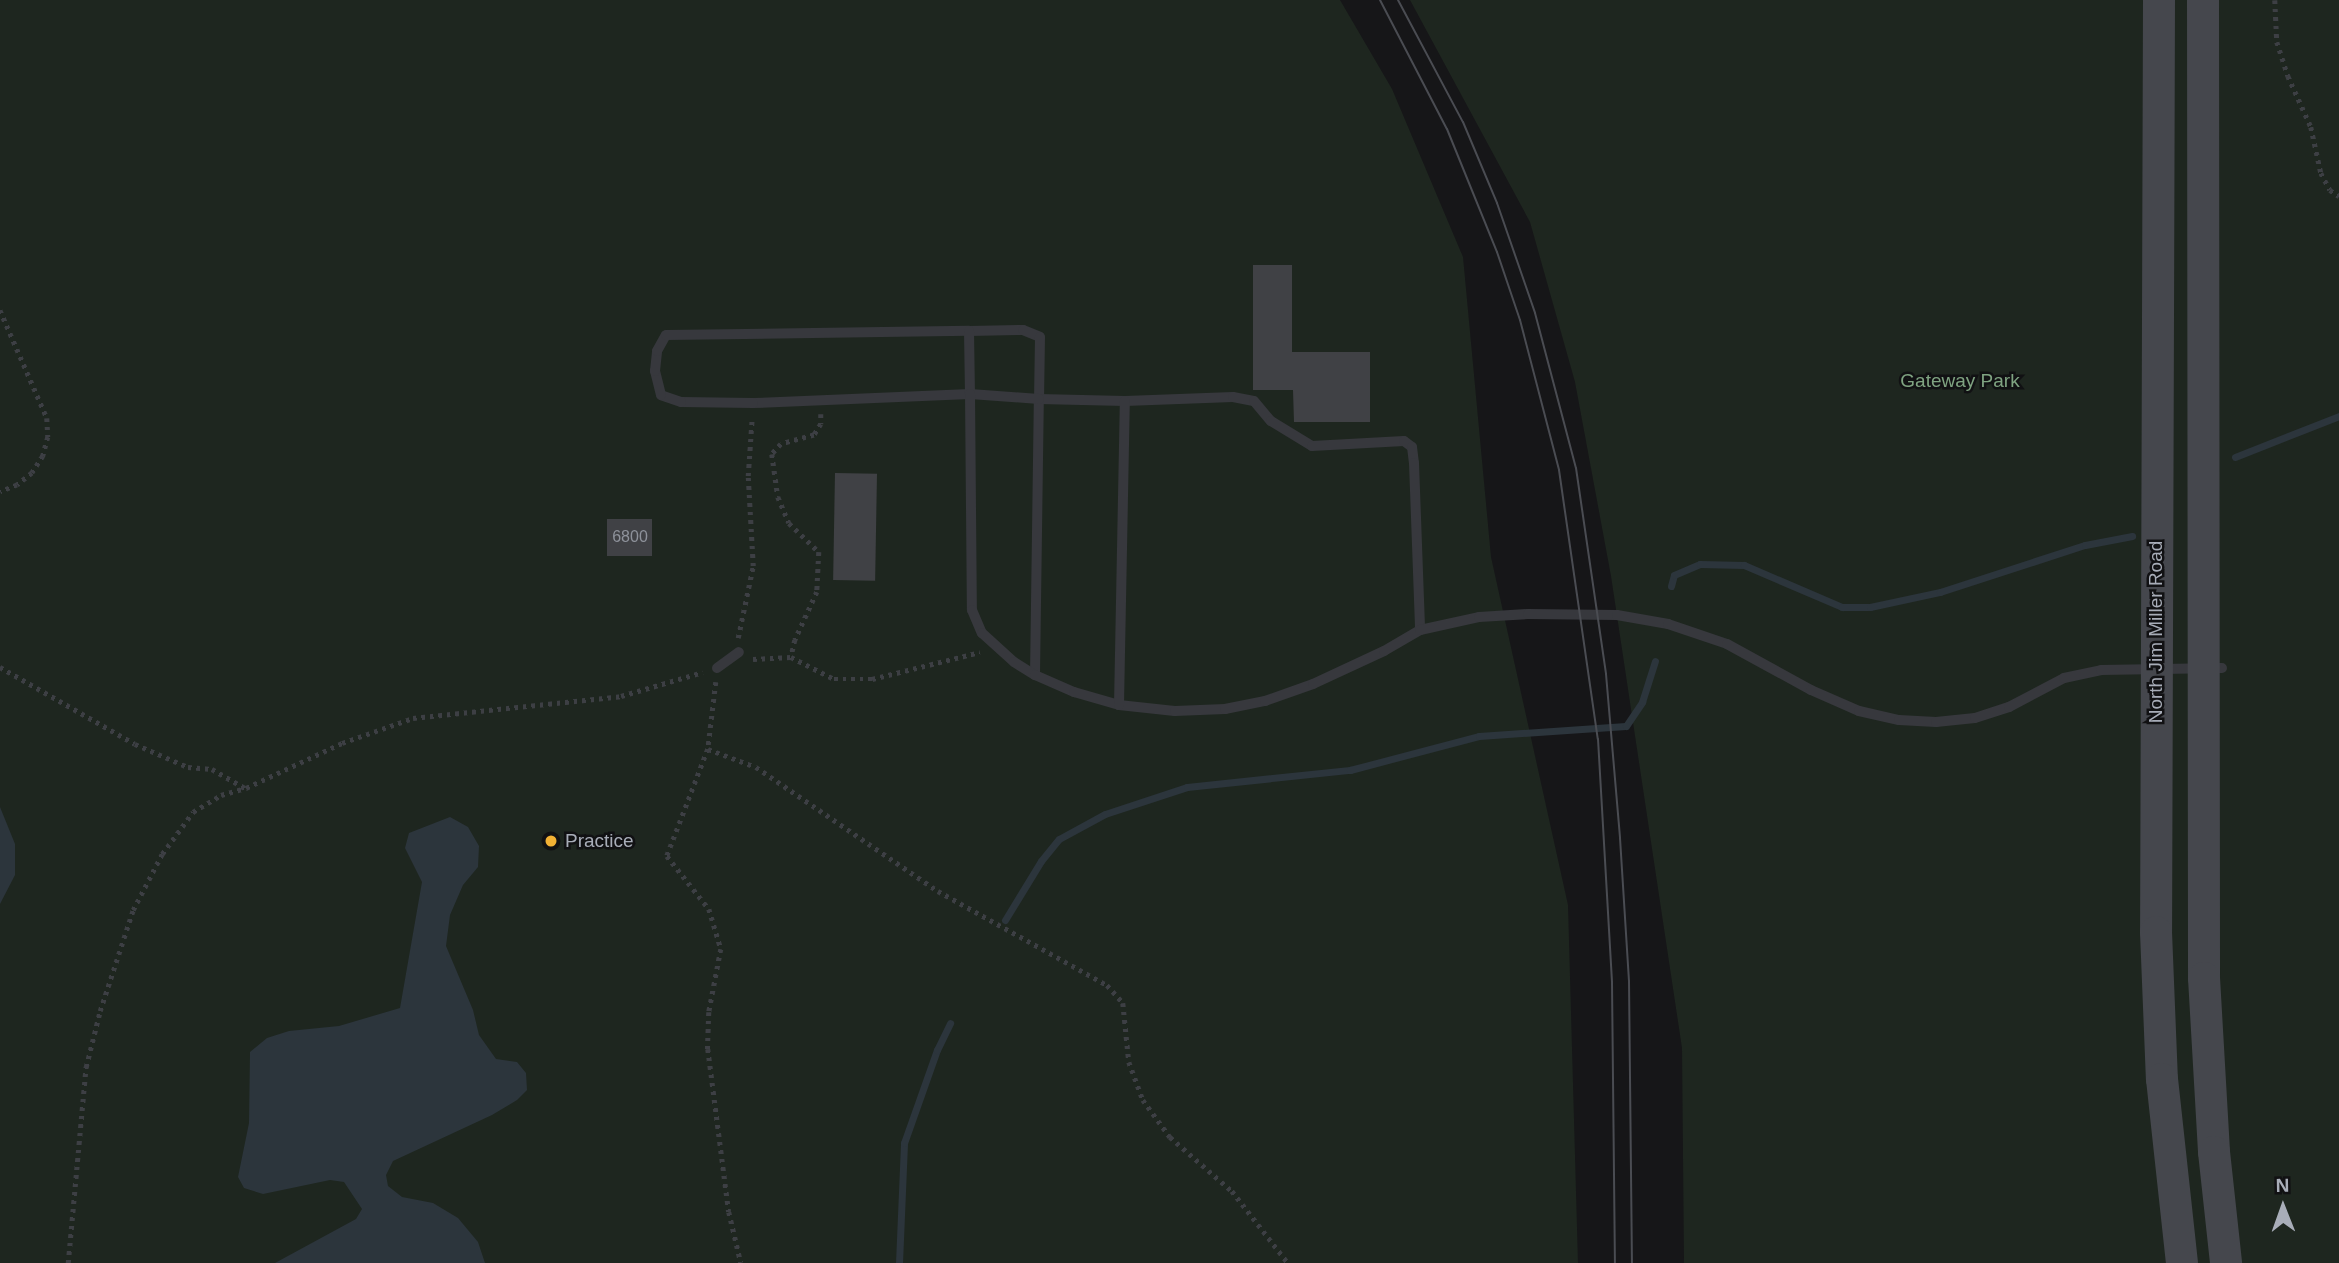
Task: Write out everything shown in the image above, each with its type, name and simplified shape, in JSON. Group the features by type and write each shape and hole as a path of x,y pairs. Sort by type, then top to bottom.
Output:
{"main road":[{"name":"North Jim Miller Road","path":"2159,0 2156,669 2159,1017 2168,1158 2182,1263"},
{"path":"2203,0 2212,668 2204,978 2214,1152 2226,1263"}],"lane":[{"path":"1035,675 1039,399 1040,337 1023,330 666,335 657,351 655,371 661,395 681,402 753,403 970,394 1039,399 1125,401 1233,397 1254,401 1271,421 1312,446 1404,441 1412,447 1415,463 1420,630"},
{"path":"969,331 972,610 982,633 996,649 1035,675 1074,692 1119,705 1175,711 1225,709 1265,701 1372,657 1420,630 1479,617 1528,614 1617,615 1668,624 1727,643 1811,690 1859,711 1899,720 1936,722 1975,718 2008,707 2064,678 2101,670 2212,668"},
{"path":"1119,705 1125,401"},
{"path":"717,668 739,652"}],"path":[{"path":"2275,0 2277,43 2311,127 2321,173 2330,190 2339,196"},
{"path":"0,310 47,418 48,437 43,456 32,473 18,485 0,492"},
{"path":"791,657 795,640 817,592 818,552 789,523 778,497 772,454 781,444 814,435 821,424 821,400"},
{"path":"753,403 748,476 753,566 741,620 739,652 748,659 791,657 834,679 872,679 996,649"},
{"path":"0,667 135,744 188,767 212,769 246,788"},
{"path":"68,1263 86,1067 133,910 162,854 194,812 222,795 246,788 342,743 413,718 621,696 717,668 708,749 667,856 709,909 721,949 709,1012 708,1049 729,1212 741,1263"},
{"path":"708,749 756,767 938,891 1107,985 1123,1003 1129,1062 1143,1100 1170,1138 1232,1191 1288,1263"}],"green space":[{"path":"0,0 1340,0 1392,89 1463,257 1491,557 1568,905 1578,1263 0,1263"},
{"name":"Gateway Park","path":"1410,0 2339,0 2339,1263 1684,1263 1682,1048 1611,576 1575,382 1530,222"}],"shaded area":[{"path":"0,807 15,844 15,875 0,904"},
{"path":"450,817 468,827 479,846 478,867 463,885 450,915 446,946 473,1010 479,1035 496,1059 517,1062 526,1073 527,1090 517,1100 492,1115 393,1161 386,1175 388,1186 402,1197 433,1203 458,1218 478,1242 485,1263 275,1263 356,1219 362,1209 344,1182 330,1180 263,1194 244,1188 238,1177 249,1123 250,1052 267,1038 289,1031 339,1026 400,1008 422,882 405,848 409,833"}],"building":[{"path":"1253,265 1292,265 1292,352 1370,352 1370,422 1294,422 1293,390 1253,390"},
{"path":"835,473 877,474 875,581 833,580"},
{"path":"607,519 652,519 652,556 607,556"}],"waterway":[{"path":"2235,457 2339,416"},
{"path":"1671,586 1674,575 1700,564 1744,565 1842,607 1870,607 1940,592 2085,545 2132,536"},
{"path":"1005,920 1041,861 1059,839 1105,814 1187,787 1350,770 1479,736 1626,726 1642,702 1655,661"},
{"path":"899,1263 904,1143 937,1050 950,1023"}],"tram line":[{"path":"1380,0 1447,129 1497,252 1520,320 1559,470 1598,739 1612,983 1615,1263"},
{"path":"1398,0 1463,122 1497,203 1535,313 1576,468 1606,674 1620,838 1629,981 1632,1263"}],"place":[{"name":"Practice","path":"551,841"}]}
